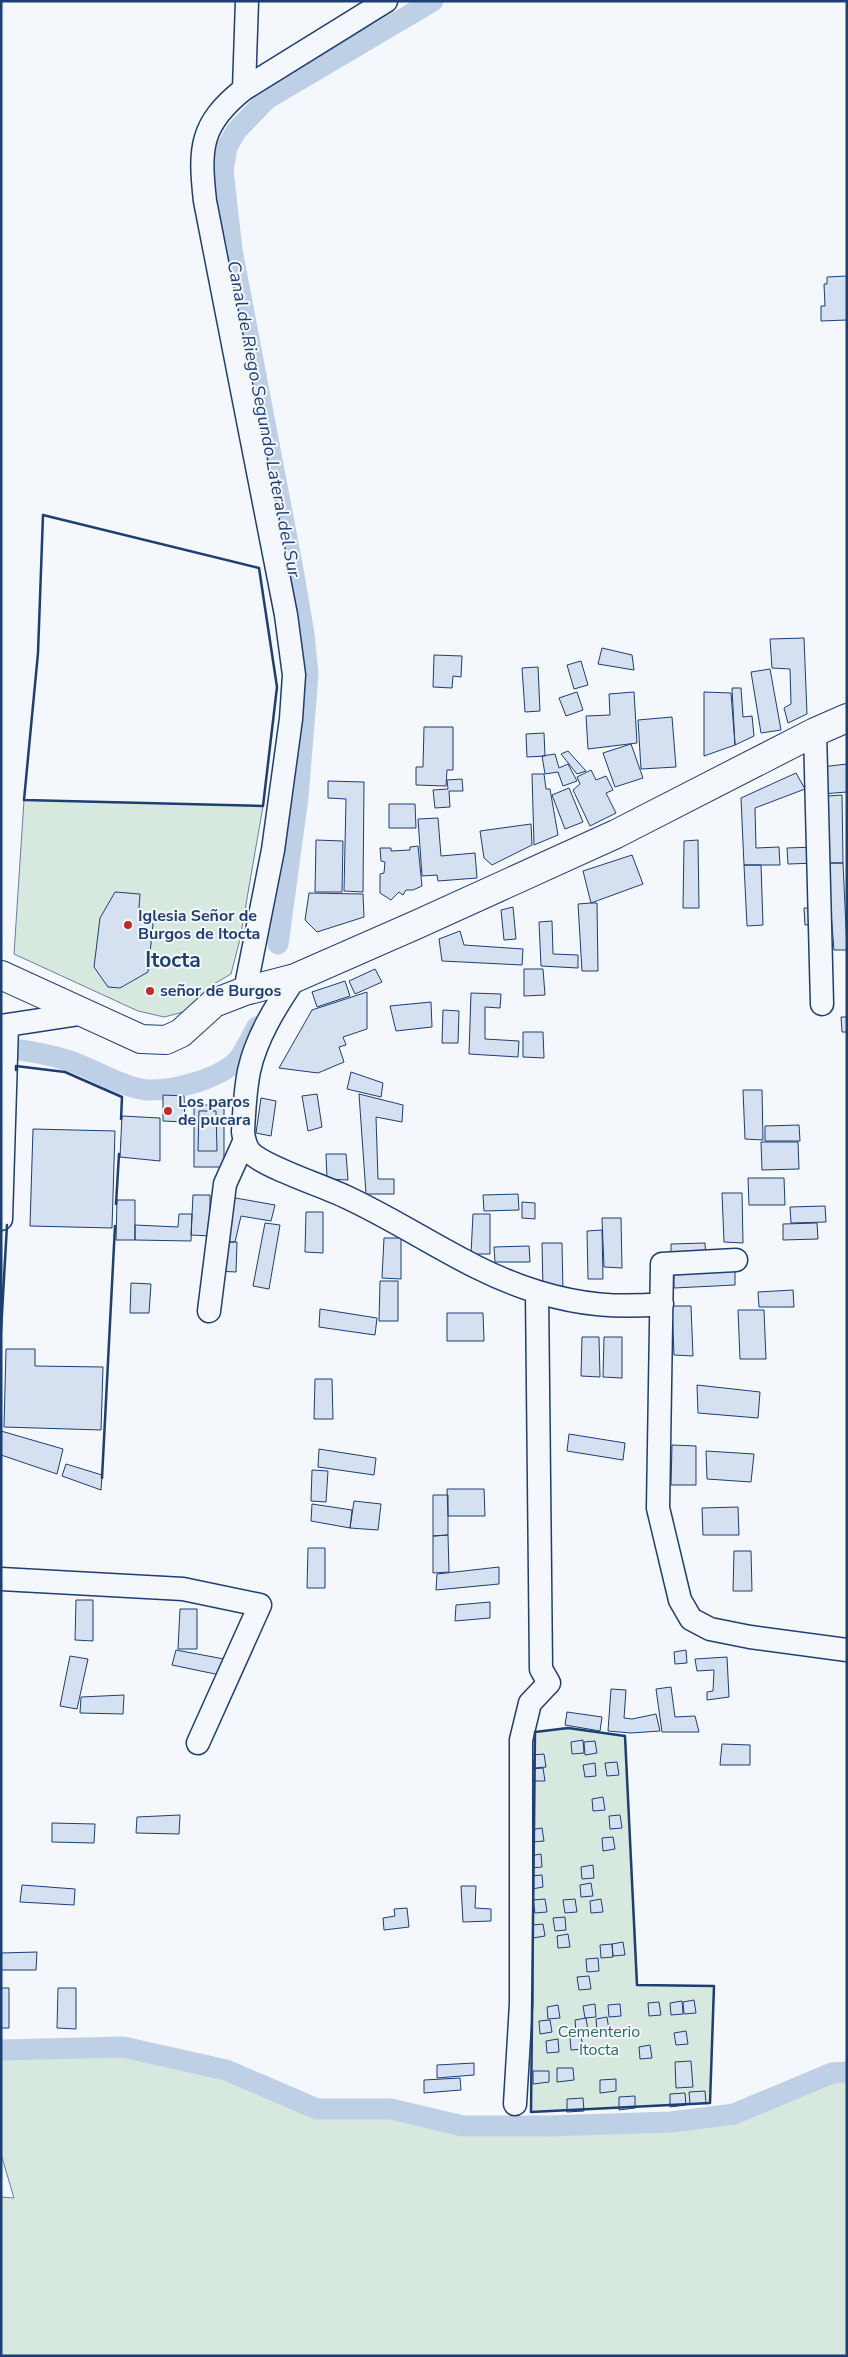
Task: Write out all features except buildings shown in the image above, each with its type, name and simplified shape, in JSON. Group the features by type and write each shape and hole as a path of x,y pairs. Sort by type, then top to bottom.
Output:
{"main road":[{"path":"1,975 141,1039 166,1040 181,1033 214,1003 245,991 294,978 616,834 814,732 847,718"}],"street":[{"path":"244,89 247,1"},
{"path":"245,991 273,850 291,719 294,675 286,615 206,201 202,176 206,137 212,121 223,106 244,89 386,1"},
{"path":"814,732 822,1004"},
{"path":"294,978 278,1004 256,1048 249,1071 243,1132 244,1142 251,1153 264,1161 346,1196 446,1253 537,1292 598,1306 625,1307 662,1304"},
{"path":"1,1219 5,1036 86,1013"},
{"path":"209,1311 225,1184 244,1142"},
{"path":"736,1260 662,1264 658,1508 680,1600 691,1619 710,1629 750,1637 847,1650"},
{"path":"515,2104 521,2004 521,1740 530,1703 549,1683 541,1670 537,1292"},
{"path":"1,1579 183,1589 260,1605 198,1743"}],"green space":[{"path":"24,800 263,806 240,939 231,974 212,985 187,1011 164,1017 138,1011 14,954"},
{"name":"Cementerio Itocta","path":"568,1728 625,1736 637,1985 714,1986 710,2103 531,2112 535,1732"},
{"path":"123,2047 226,2070 317,2109 391,2109 463,2126 548,2126 671,2122 734,2114 832,2073 847,2072 847,2356 1,2356 1,2197 14,2198 1,2154 1,2050"}],"waterway":[{"name":"Canal de Riego Segundo Lateral del Sur","path":"278,944 298,797 308,675 304,634 294,575 232,250 223,170 227,147 236,131 267,99 433,1"},
{"name":"Canal de Riego Segundo Lateral del Sur","path":"1,1048 55,1057 73,1062 129,1086 139,1089 159,1090 198,1082 223,1071 240,1057 257,1027"},
{"path":"1,2050 123,2047 226,2070 317,2109 391,2109 463,2126 548,2126 671,2122 734,2114 832,2073 847,2072"}],"wall":[{"path":"43,515 259,568 277,687 263,806 24,800 38,653 43,515"},
{"path":"16,1070 16,1066 65,1072 122,1097 121,1119"},
{"path":"116,1204 119,1154"},
{"path":"1,1331 7,1225"},
{"path":"102,1478 115,1226"},
{"path":"568,1728 625,1736 637,1985 714,1986 710,2103 531,2112 535,1732 568,1728"}],"place":[{"name":"Iglesia Señor de Burgos de Itocta","path":"128,925"},
{"name":"señor de Burgos","path":"150,991"},
{"name":"Los paros de pucara","path":"168,1111"}],"district":[{"name":"Itocta","path":"173,960"}]}
